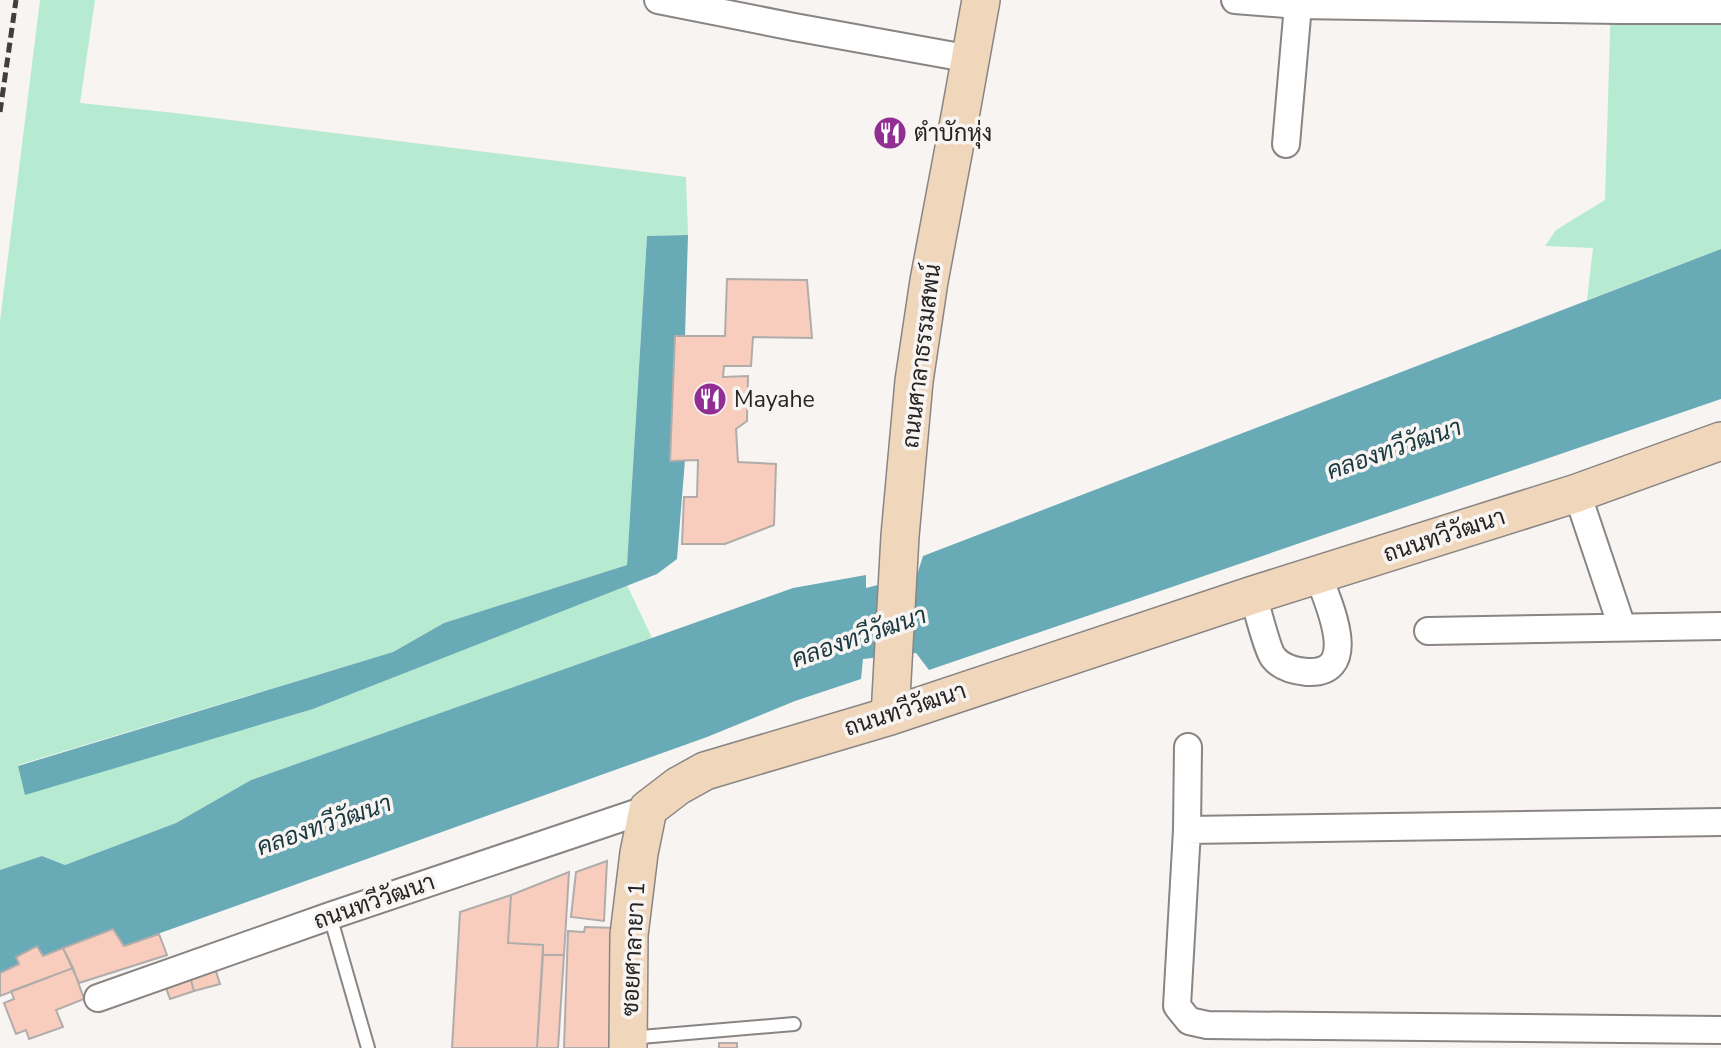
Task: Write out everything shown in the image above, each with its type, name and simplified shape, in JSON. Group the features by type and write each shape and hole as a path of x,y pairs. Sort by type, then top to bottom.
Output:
{"main road":[{"name":"ถนนศาลาธรรมสพน์","path":"891,701 900,536 915,381 929,281 981,0"},
{"name":"ถนนทวีวัฒนา","path":"648,809 678,786 705,771 891,701 1318,575 1577,492 1721,441"},
{"name":"ซอยศาลายา 1","path":"629,1043 629,935 639,853 648,809"}],"street":[{"path":"658,0 971,58"},
{"path":"1235,0 1297,5 1721,10"},
{"path":"1286,144 1297,5"},
{"path":"1577,492 1622,627"},
{"path":"1253,595 1273,657 1296,671 1314,672 1329,667 1335,659 1338,644 1337,627 1318,575"},
{"path":"1428,631 1721,625"},
{"path":"1188,747 1187,830 1177,1006 1189,1021 1207,1025 1721,1030"},
{"name":"ถนนทวีวัฒนา","path":"98,998 330,916 648,809"},
{"path":"1187,830 1721,822"}],"lane":[{"path":"330,916 368,1048"},
{"path":"629,1043 793,1024"}],"green space":[{"path":"40,0 95,0 80,103 686,177 688,235 647,236 627,565 444,623 393,652 18,765 25,794 313,709 627,585 652,638 251,780 176,823 65,865 42,856 0,870 0,321"},
{"path":"1611,0 1721,0 1721,249 1587,300 1593,248 1545,246 1556,230 1605,200"}],"water":[{"path":"688,235 685,336 675,336 670,460 685,460 677,559 657,574 313,709 25,795 18,766 393,652 444,623 627,565 647,236"},
{"name":"คลองทวีวัฒนา","path":"1721,249 1721,399 929,670 916,653 863,659 861,679 795,701 707,737 124,946 113,929 43,956 17,957 19,964 0,973 0,870 42,856 65,865 176,823 251,780 793,588 866,575 866,588 917,575 923,556"}],"building":[{"name":"Mayahe","path":"727,279 807,280 812,338 753,337 751,366 724,366 723,377 748,376 747,421 736,429 738,462 776,464 774,525 725,544 682,544 684,497 697,497 698,460 670,461 675,336 725,336"},
{"path":"607,861 604,921 571,917 576,872"},
{"path":"569,872 564,955 543,955 543,945 508,943 511,895"},
{"path":"511,895 508,943 543,945 537,1048 452,1048 460,912"},
{"path":"585,927 617,928 612,1048 564,1048 568,931 584,932"},
{"path":"113,929 124,946 159,934 167,955 79,983 63,948"},
{"path":"37,946 43,956 63,948 73,968 0,996 0,973 19,964 16,957"},
{"path":"543,955 564,955 558,1048 537,1048"},
{"path":"214,965 220,984 194,991 189,973"},
{"path":"73,968 84,999 56,1010 63,1027 29,1039 26,1030 16,1034 4,1003 14,999 11,991"},
{"path":"189,973 194,991 170,999 164,982"},
{"path":"719,1043 737,1043 737,1048 719,1048"}],"railway":[{"path":"0,112 16,0"}],"place":[{"name":"ตำบักหุ่ง","path":"890,133"},
{"name":"Mayahe","path":"710,399"}]}
